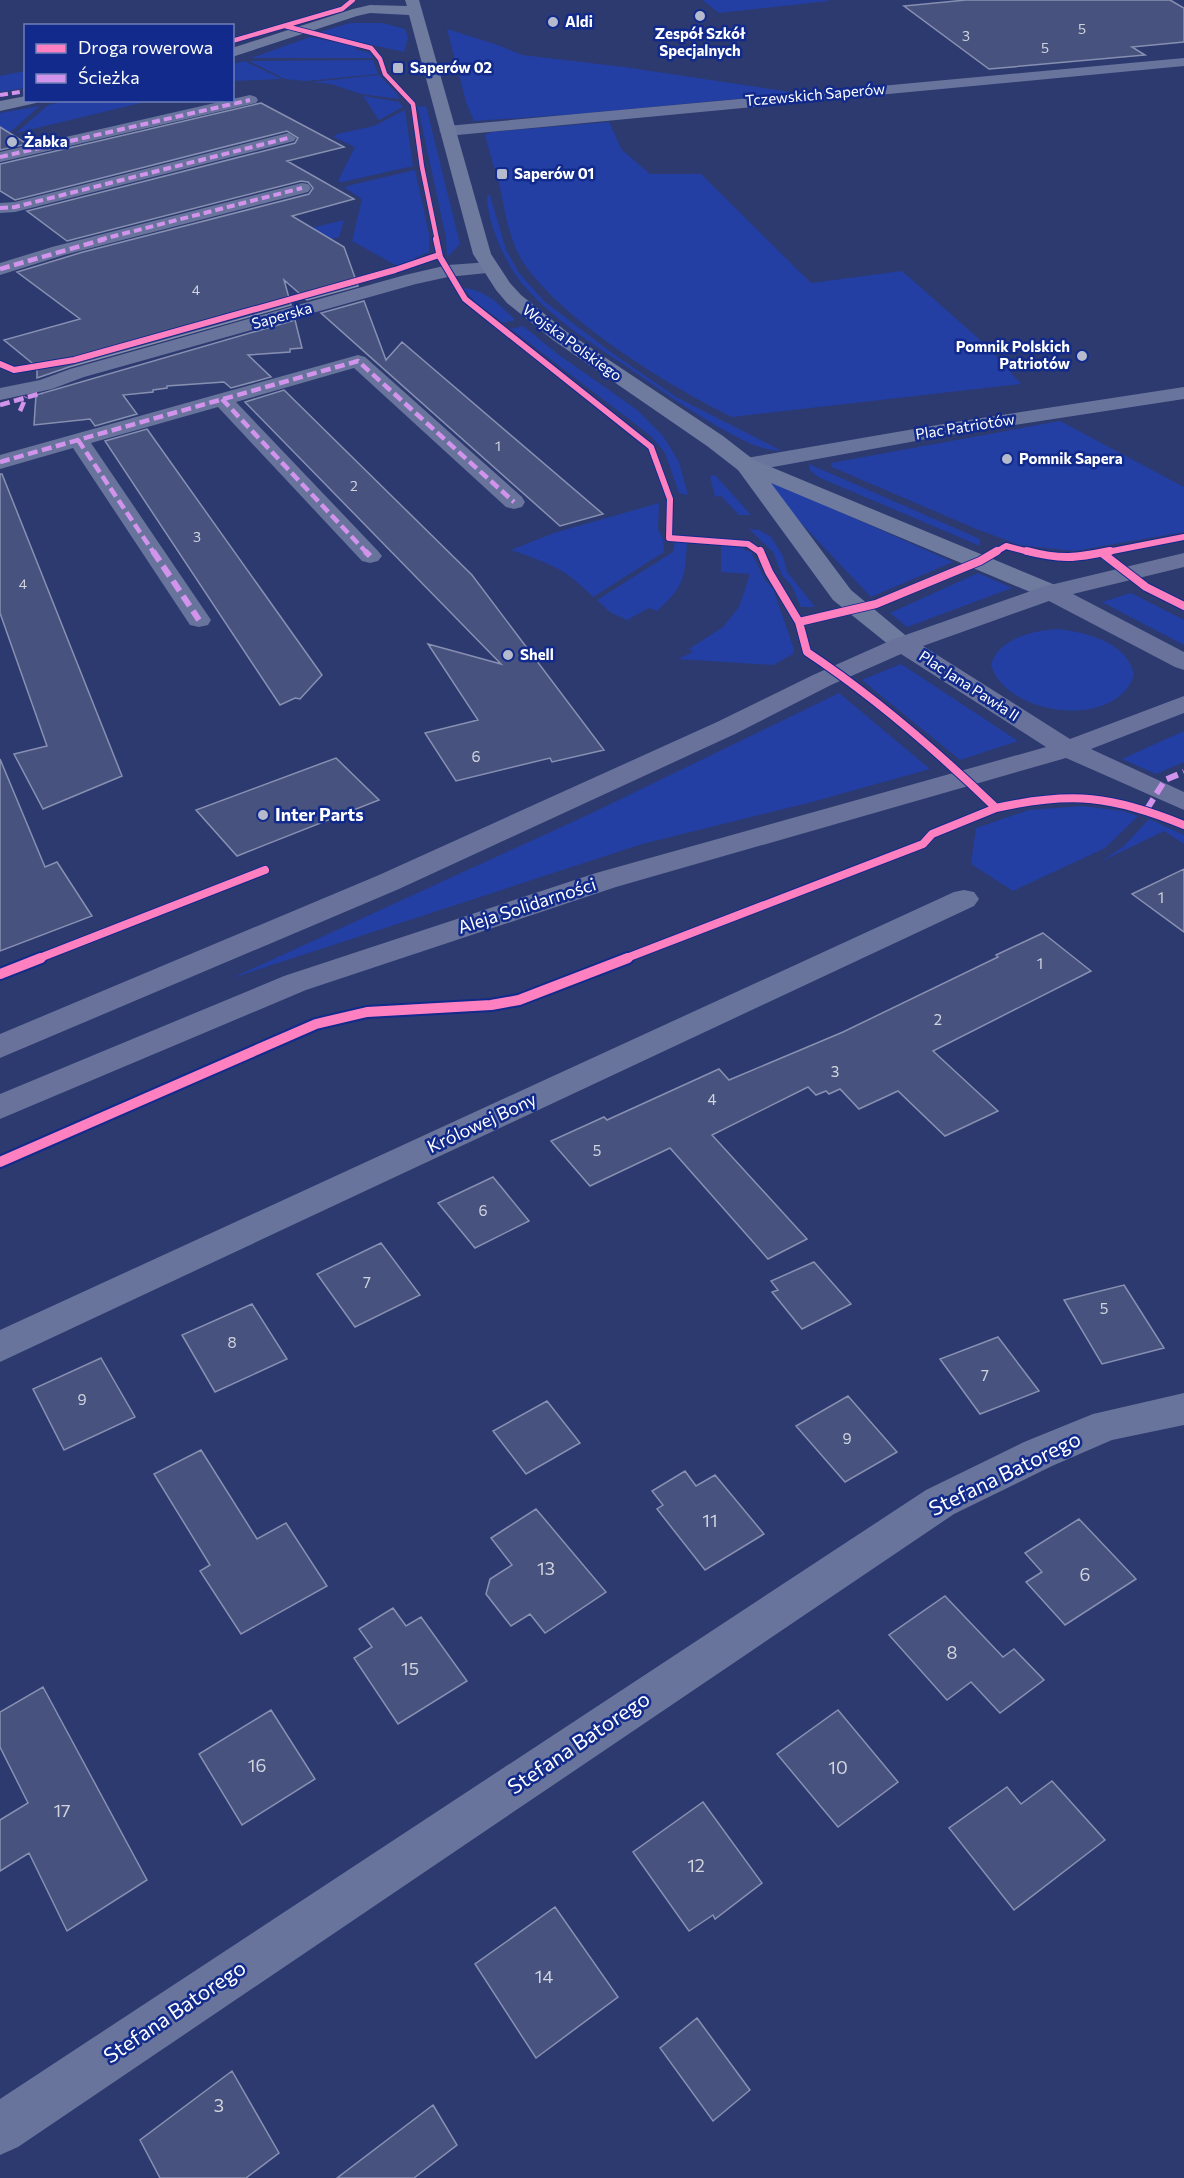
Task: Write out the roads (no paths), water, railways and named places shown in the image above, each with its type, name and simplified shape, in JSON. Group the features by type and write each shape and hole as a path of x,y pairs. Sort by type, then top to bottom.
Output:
{"main road":[{"path":"1051,592 1184,560"},
{"path":"1051,592 1184,662"},
{"name":"Plac Jana Pawła II","path":"903,644 1051,592"},
{"path":"0,1047 389,882 726,728 822,680 903,644"},
{"name":"Plac Jana Pawła II","path":"903,644 1068,749 1184,801"},
{"path":"1068,749 1184,704"},
{"name":"Aleja Solidarności","path":"0,1107 296,984 517,909 606,880 1068,749"}],"street":[{"path":"234,52 341,18 392,16 413,6"},
{"name":"Wojska Polskiego","path":"413,6 482,254 514,299 538,320 746,465 1051,592"},
{"name":"Tczewskich Saperów","path":"447,131 1184,62"},
{"path":"0,157 250,100"},
{"path":"0,106 24,101"},
{"path":"0,208 15,207 288,138"},
{"path":"0,269 58,251 302,188"},
{"name":"Saperska","path":"0,394 45,386 77,373 412,279 448,271 490,268"},
{"path":"0,462 358,361 514,502"},
{"name":"Saperska","path":"0,382 77,373"},
{"name":"Plac Patriotów","path":"746,465 937,431 1184,393"},
{"path":"222,399 370,556"},
{"path":"78,440 199,620"},
{"name":"Wojska Polskiego","path":"746,465 842,595 903,644"},
{"name":"Królowej Bony","path":"0,1347 964,899"},
{"name":"Stefana Batorego","path":"0,2129 940,1502 1038,1454 1107,1425 1184,1409"}],"place":[{"name":"Zespół Szkół Specjalnych","path":"700,16"},
{"name":"Aldi","path":"553,22"},
{"name":"Saperów 02","path":"398,68"},
{"name":"Żabka","path":"12,142"},
{"name":"Saperów 01","path":"502,174"},
{"name":"Pomnik Polskich Patriotów","path":"1082,356"},
{"name":"Pomnik Sapera","path":"1007,459"},
{"name":"Shell","path":"508,655"},
{"name":"Inter Parts","path":"263,815"}]}
